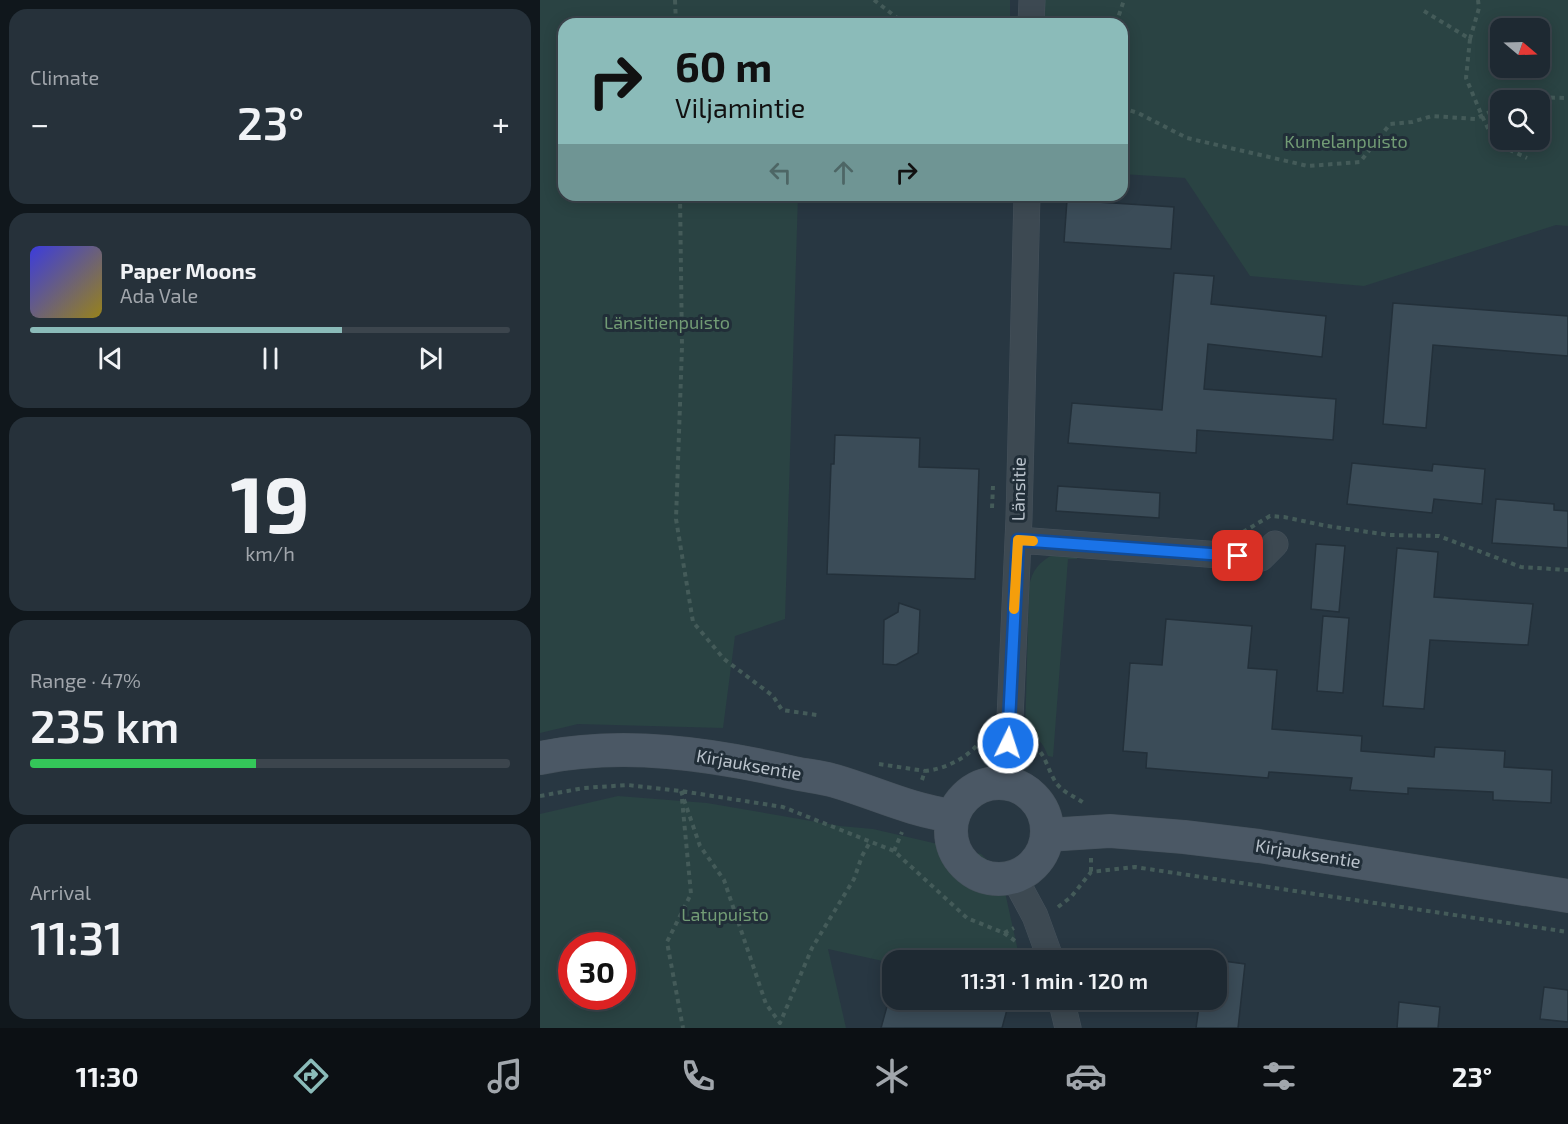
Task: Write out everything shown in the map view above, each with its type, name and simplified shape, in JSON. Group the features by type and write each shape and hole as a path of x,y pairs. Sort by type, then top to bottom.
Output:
{"street":[{"path":"1031,18 1032,0"},
{"name":"Länsitie","path":"1007,784 1006,766 1018,540 1027,201"},
{"path":"1018,540 1261,558 1275,544"},
{"name":"Kirjauksentie","path":"540,758 604,750 660,752 738,760 835,781 911,808 953,816"},
{"path":"999,782 1007,784 1028,792 1038,803 1045,816 1047,835 1045,846 1038,859 1028,870 1014,877 999,879 985,877 971,870 960,860 953,846 951,831 953,816 960,802 971,792 984,785 999,782"},
{"name":"Kirjauksentie","path":"1047,835 1110,831 1184,837 1259,846 1568,896"},
{"path":"1014,877 1035,916 1047,950"},
{"path":"1064,1010 1068,1028"}],"path":[{"path":"675,0 676,18"},
{"path":"874,0 897,18"},
{"path":"1118,18 1124,0"},
{"path":"1478,0 1479,8 1470,39 1466,78 1495,143 1527,158"},
{"path":"1424,11 1470,39"},
{"path":"1550,98 1568,98"},
{"path":"1128,110 1187,138 1308,166 1360,162 1390,124 1412,122 1432,116 1475,119 1490,112"},
{"path":"680,201 682,347 676,519 693,622 724,659 773,696 782,710 817,715"},
{"path":"992,517 993,486"},
{"path":"1312,522 1389,534 1439,536 1521,567 1568,570"},
{"path":"894,851 925,771 941,769 977,748 986,730"},
{"path":"540,796 584,788 628,785 783,807 894,851 967,918 1004,933 1035,916 1057,908 1071,897 1091,872 1135,867 1568,932"},
{"path":"681,791 700,846 724,880 766,1004 780,1025"},
{"path":"681,791 691,894 667,942 683,1028"},
{"path":"780,1025 812,948 854,879 870,842"}],"green space":[{"name":"Länsitienpuisto","path":"540,0 1010,0 1010,18 558,18 558,201 798,201 785,619 735,636 723,728 578,724 540,733"},
{"name":"Kumelanpuisto","path":"1045,0 1568,0 1568,226 1556,225 1364,286 1250,276 1185,178 1128,174 1128,18 1044,18"},
{"path":"1054,554 1078,554 1077,559 1068,559 1053,757 1048,756 1037,739 1025,736 1029,587 1037,567"},
{"name":"Latupuisto","path":"618,796 707,803 840,826 873,829 981,854 1001,874 1018,950 882,950 882,961 828,949 846,1028 540,1028 540,814"}],"building":[{"path":"1067,201 1174,207 1171,249 1064,242"},
{"path":"1174,273 1214,276 1211,304 1326,316 1322,357 1208,344 1204,389 1336,399 1333,440 1197,430 1196,453 1068,443 1072,403 1162,410"},
{"path":"1393,303 1568,316 1568,356 1433,345 1426,428 1383,424"},
{"path":"835,435 920,438 919,467 979,469 975,579 827,574 831,464 834,464"},
{"path":"1352,463 1432,471 1433,464 1485,469 1482,504 1434,499 1432,513 1347,504"},
{"path":"1058,486 1160,493 1159,518 1056,511"},
{"path":"1496,499 1554,504 1554,510 1568,511 1568,548 1492,543"},
{"path":"1316,544 1345,546 1339,612 1311,609"},
{"path":"1397,548 1438,552 1434,597 1533,604 1528,645 1430,640 1424,709 1383,706"},
{"path":"899,603 920,610 918,653 896,665 883,664 884,620 898,612"},
{"path":"1323,616 1349,618 1343,693 1317,691"},
{"path":"1166,619 1252,626 1248,668 1277,670 1272,729 1362,736 1361,751 1434,757 1435,747 1505,751 1504,767 1552,770 1551,803 1493,800 1493,792 1408,788 1408,794 1350,790 1352,778 1269,772 1268,778 1146,768 1147,753 1123,751 1130,663 1162,665"},
{"path":"1227,962 1245,964 1238,1028 1196,1028 1198,1010 1227,1010"},
{"path":"1544,987 1568,990 1568,1022 1540,1019"},
{"path":"1399,1002 1440,1007 1438,1028 1397,1028"},
{"path":"886,1010 1007,1010 1002,1028 881,1028"}],"slow traffic":[{"path":"1014,609 1018,540 1033,541"}],"route":[{"path":"1008,743 1018,540 1238,556"}]}
